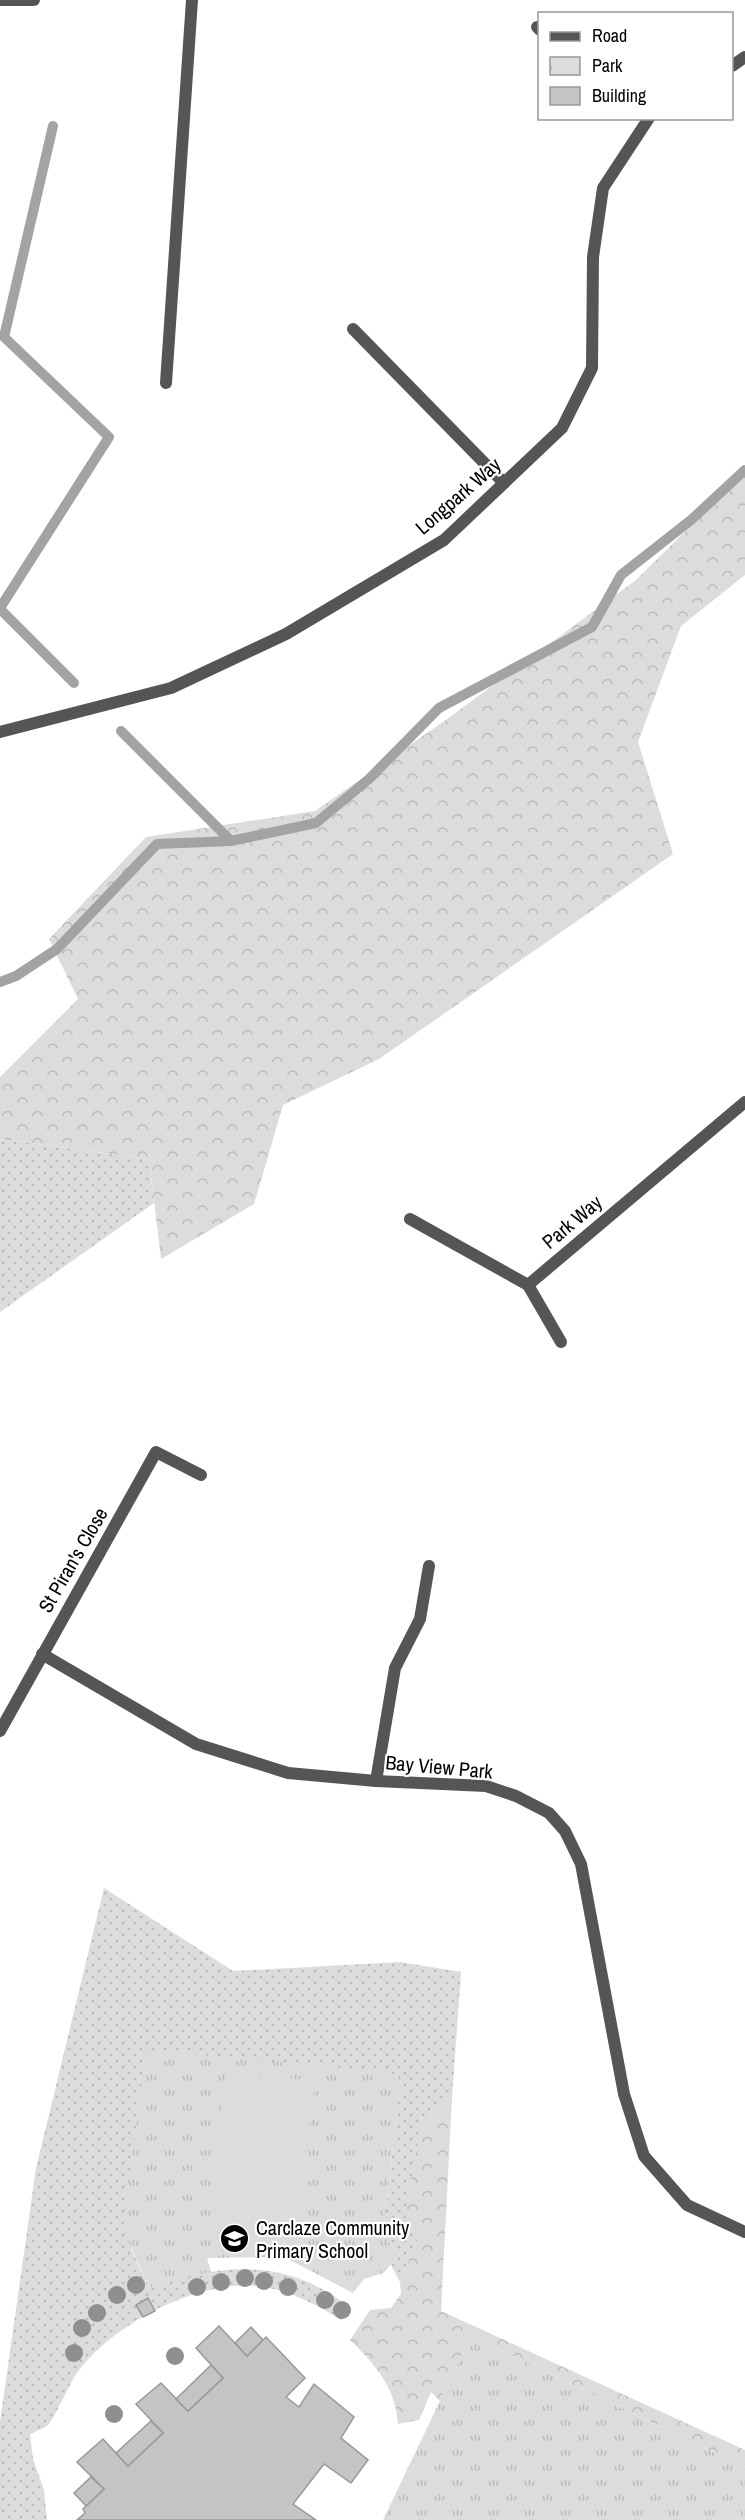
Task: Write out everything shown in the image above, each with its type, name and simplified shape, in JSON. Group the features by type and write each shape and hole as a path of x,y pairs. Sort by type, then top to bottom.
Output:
{"street":[{"path":"0,0 34,0"},
{"path":"166,383 192,0"},
{"name":"Longpark Way","path":"0,732 171,688 286,634 444,540 562,428 592,368 593,257 603,188 647,120"},
{"path":"354,329 504,483"},
{"name":"Park Way","path":"528,1285 745,1102"},
{"path":"410,1219 528,1285 561,1342"},
{"name":"St Piran's Close","path":"0,1731 156,1452 201,1475"},
{"path":"376,1781 395,1668 420,1619 429,1566"},
{"name":"Bay View Park","path":"42,1654 196,1744 288,1773 376,1781 486,1786 516,1796 549,1813 565,1831 581,1864 624,2094 644,2156 687,2205 745,2232"}],"green space":[{"path":"745,472 745,575 681,626 638,742 673,854 379,1059 283,1105 254,1204 161,1259 149,1159 0,1139 0,1077 78,999 49,939 146,837 315,811 450,717 636,580"},
{"path":"0,1139 149,1159 154,1203 0,1312"},
{"path":"104,1888 233,1971 401,1962 461,1972 452,2098 431,2116 421,2116 419,2236 400,2282 391,2265 400,2255 383,2236 401,2076 131,2249 149,2288 201,2273 237,2269 256,2270 273,2272 307,2282 349,2306 341,2320 311,2303 279,2290 256,2286 232,2286 208,2290 183,2298 135,2321 114,2336 79,2370 50,2422 30,2434 33,2459 44,2490 47,2520 0,2520 0,2422 36,2168"},
{"path":"146,2050 388,2072 401,2076 383,2236 400,2255 383,2273 364,2279 353,2293 290,2260 268,2257 207,2258 211,2272 149,2288 123,2229"},
{"path":"226,2072 315,2081 296,2250 207,2240"},
{"path":"452,2098 441,2311 745,2450 745,2467 471,2336 440,2401 431,2392 419,2420 398,2424 389,2388 368,2358 350,2340 370,2310 391,2308 401,2294 400,2282 419,2236 405,2216 422,2116 431,2116"},
{"path":"471,2336 745,2467 745,2520 383,2520"}],"building":[{"path":"148,2298 155,2311 143,2317 136,2305"},
{"path":"219,2326 247,2356 266,2337 305,2378 286,2397 299,2407 314,2384 354,2417 341,2438 368,2460 351,2483 324,2464 293,2504 316,2520 77,2520 85,2513 83,2509 104,2489 77,2462 103,2439 128,2466 163,2433 136,2404 161,2383 188,2411 223,2378 196,2348"},
{"path":"251,2327 263,2340 247,2356 235,2343"},
{"path":"211,2365 223,2378 188,2411 176,2399"},
{"path":"151,2421 163,2433 128,2466 116,2453"},
{"path":"91,2477 104,2489 86,2506 74,2493"}],"waterway":[{"path":"0,608 109,437 4,337 53,126"},
{"path":"0,982 16,976 57,949 157,844 231,841 316,823 369,779 439,708 592,627 621,575 691,520 745,470"},
{"path":"0,609 74,683"},
{"path":"121,731 231,841"}],"place":[{"name":"Carclaze Community Primary School","path":"235,2239"}]}
